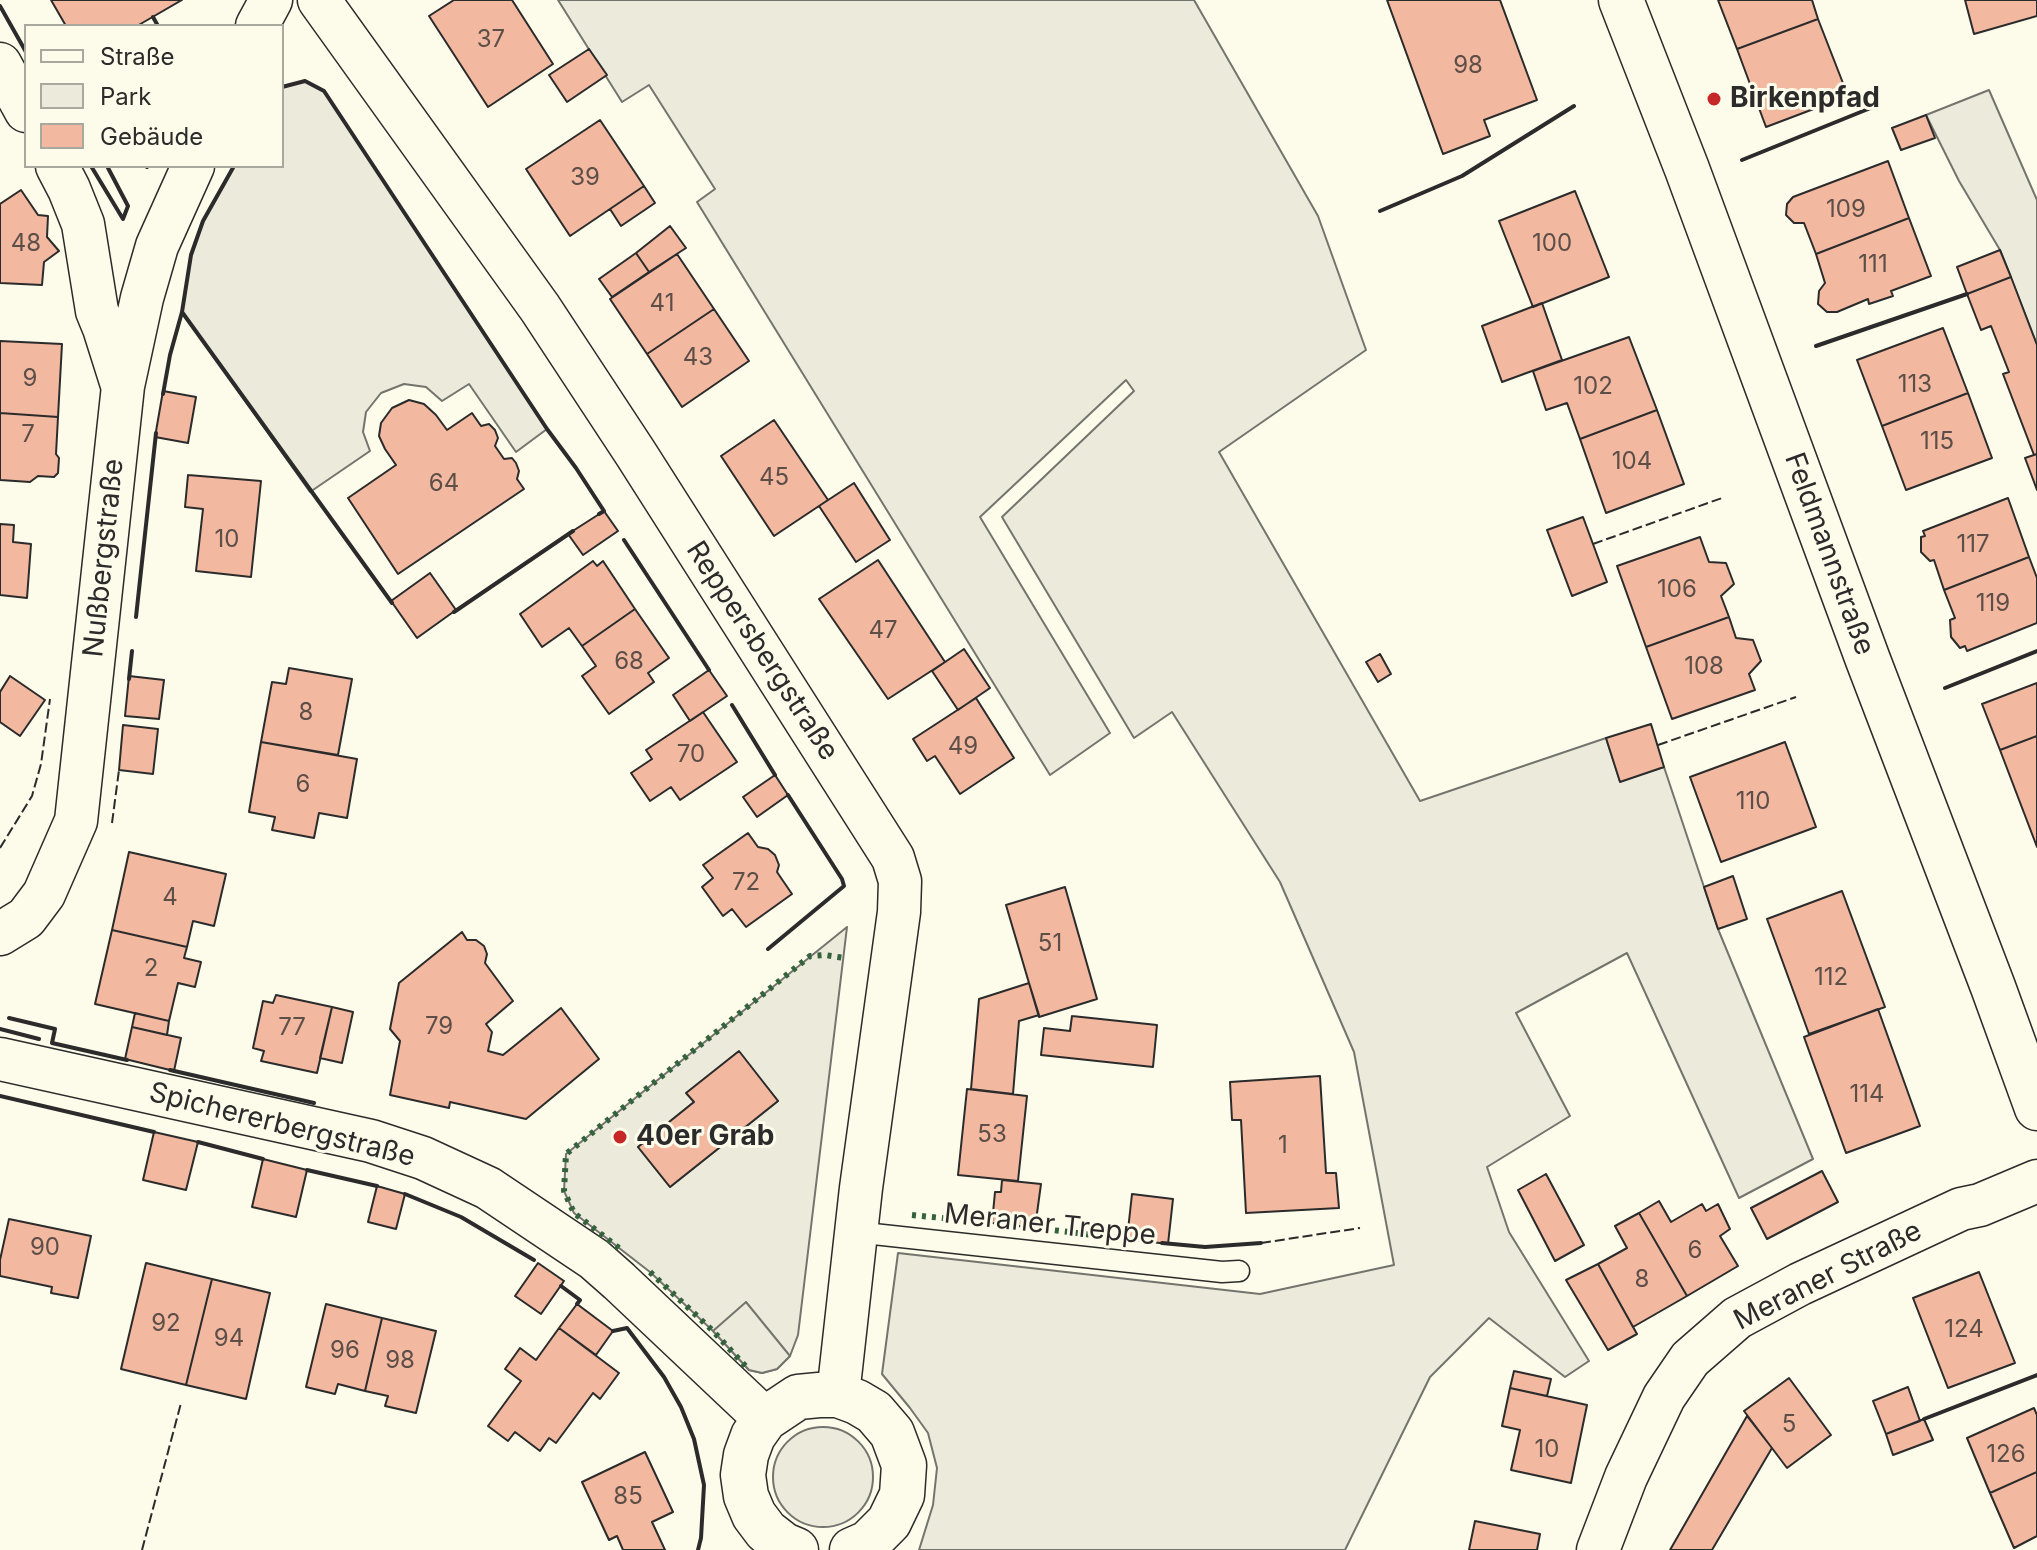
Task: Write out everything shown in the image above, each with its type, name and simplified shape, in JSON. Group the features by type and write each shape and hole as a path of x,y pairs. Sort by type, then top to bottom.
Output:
{"street":[{"path":"258,24 271,0"},
{"name":"Reppersbergstraße","path":"319,0 540,308 893,858 900,881 899,912 855,1232 838,1395"},
{"name":"Feldmannstraße","path":"1621,0 2037,1108"},
{"path":"0,64 24,107"},
{"path":"58,168 83,224 97,311 123,386"},
{"name":"Nußbergstraße","path":"0,934 26,918 44,894 76,821 123,386 157,246 192,168"},
{"name":"Spichererbergstraße","path":"0,1059 371,1141 423,1158 488,1188 554,1231 611,1274 765,1419"},
{"name":"Meraner Straße","path":"1598,1550 1626,1477 1664,1397 1690,1359 1737,1318 1800,1284 1961,1209 1980,1205 2037,1181"},
{"path":"773,1544 746,1496 743,1475 753,1436 765,1419 798,1397 838,1395 874,1412 892,1433 904,1465 902,1495 889,1522 862,1548"}],"lane":[{"name":"Meraner Treppe","path":"855,1232 1222,1272 1239,1271"}],"green space":[{"path":"558,0 1194,0 1318,216 1366,350 1219,452 1420,801 1606,738 1620,781 1664,767 1718,929 1813,1159 1739,1198 1627,953 1516,1013 1570,1116 1487,1167 1509,1232 1589,1361 1565,1377 1489,1318 1430,1377 1345,1550 919,1550 933,1505 937,1468 928,1433 882,1374 898,1253 1260,1294 1394,1265 1354,1052 1280,882 1172,712 1134,738 1002,517 1134,391 1126,380 980,517 1110,733 1050,775 697,202 715,189 649,85 622,102"},
{"path":"305,81 324,91 547,429 516,452 469,384 442,401 426,387 404,384 381,393 366,412 363,432 370,451 310,492 182,312 191,255 203,221 233,168 284,168 284,86"},
{"path":"1989,90 2037,200 2037,345 2000,250 1959,181 1926,115"},
{"path":"847,927 798,1335 790,1356 777,1369 762,1373 749,1370 650,1272 574,1213 564,1191 566,1154","holes":["738,1052 778,1101 670,1187 638,1147 694,1102 687,1093"]},
{"path":"823,1427 842,1431 858,1442 869,1458 873,1477 869,1496 858,1512 842,1523 823,1527 804,1523 788,1512 777,1496 773,1477 777,1458 788,1442 804,1431"}],"shaded area":[{"path":"746,1302 790,1356 777,1369 762,1373 749,1370 713,1331"}],"building":[{"path":"51,0 182,0 140,24 65,24"},
{"path":"454,0 512,0 553,64 488,107 429,16"},
{"path":"1387,0 1500,0 1537,100 1484,120 1490,136 1443,154"},
{"path":"1718,0 1812,0 1818,19 1737,49"},
{"path":"1965,0 2037,0 2037,16 1974,34"},
{"path":"1818,19 1848,96 1766,127 1737,49"},
{"path":"589,49 607,75 567,102 549,75"},
{"path":"1926,115 1935,138 1901,150 1892,128"},
{"path":"600,120 644,186 570,236 526,169"},
{"path":"1888,161 1909,218 1816,254 1804,223 1794,223 1786,215 1787,204 1793,197"},
{"path":"644,186 655,203 621,226 610,209"},
{"path":"21,190 38,215 48,216 47,237 59,251 44,262 42,285 0,283 0,204"},
{"path":"1575,191 1609,277 1533,307 1499,221"},
{"path":"1909,218 1931,276 1891,291 1893,296 1869,304 1868,299 1837,312 1827,312 1818,304 1819,291 1825,283 1816,254"},
{"path":"670,226 686,248 649,272 636,253"},
{"path":"2000,250 2011,277 1967,294 1957,267"},
{"path":"636,253 649,272 612,297 599,279"},
{"path":"677,254 714,309 647,354 610,299"},
{"path":"2011,277 2037,345 2037,454 2034,455 2003,374 2009,372 1991,326 1981,330 1967,294"},
{"path":"1542,303 1562,360 1502,382 1482,326"},
{"path":"714,309 749,361 682,407 647,354"},
{"path":"1943,328 1968,393 1882,426 1857,360"},
{"path":"1629,337 1657,410 1580,439 1567,403 1546,410 1533,371"},
{"path":"0,341 62,344 58,417 0,413"},
{"path":"163,391 196,397 188,443 155,437"},
{"path":"1968,393 1992,458 1906,490 1882,426"},
{"path":"409,400 424,404 447,430 472,413 481,426 489,424 498,438 495,446 504,459 512,458 516,463 519,471 517,479 524,489 398,574 348,498 396,465 379,436 381,423 392,408"},
{"path":"1657,410 1684,484 1606,513 1580,439"},
{"path":"0,413 58,417 58,473 54,477 38,476 30,482 0,480"},
{"path":"774,420 828,500 774,536 721,456"},
{"path":"2037,454 2037,490 2025,458"},
{"path":"188,475 261,481 251,577 196,571 203,509 185,507"},
{"path":"854,483 890,540 856,562 819,506"},
{"path":"2008,498 2029,557 1944,590 1934,560 1930,561 1921,552 1921,537 1925,536 1923,531"},
{"path":"604,511 618,531 583,555 568,534"},
{"path":"1583,517 1607,582 1572,596 1547,530"},
{"path":"0,524 14,525 13,542 31,544 27,598 0,595"},
{"path":"1700,537 1709,562 1726,563 1734,584 1721,596 1729,617 1646,647 1617,566"},
{"path":"2029,557 2037,578 2037,623 1967,651 1965,646 1960,648 1951,637 1950,620 1955,618 1944,590"},
{"path":"878,560 945,662 888,699 819,599"},
{"path":"593,561 597,566 603,561 635,609 582,646 569,628 542,647 520,614"},
{"path":"430,573 456,610 417,638 391,601"},
{"path":"635,609 669,658 648,673 654,682 609,714 582,676 596,666 582,646"},
{"path":"1729,617 1736,638 1753,640 1761,661 1749,674 1755,690 1672,719 1646,647"},
{"path":"964,649 990,688 958,710 932,671"},
{"path":"1380,654 1391,674 1378,682 1366,662"},
{"path":"289,668 352,679 338,755 261,742 272,682 286,684"},
{"path":"709,670 727,696 690,721 673,695"},
{"path":"10,676 45,700 20,736 0,722 0,692"},
{"path":"129,676 164,680 159,719 125,716"},
{"path":"2037,683 2037,736 2000,750 1982,704"},
{"path":"976,698 1014,758 960,794 935,756 927,761 913,739"},
{"path":"703,712 737,762 680,800 671,787 650,801 631,773 652,759 646,750"},
{"path":"1651,724 1664,767 1620,782 1606,738"},
{"path":"123,725 158,729 153,774 119,770"},
{"path":"2037,736 2037,847 2000,750"},
{"path":"261,742 357,759 347,818 319,813 314,838 272,830 275,817 249,812"},
{"path":"1785,742 1816,827 1721,862 1690,777"},
{"path":"775,775 788,795 757,817 743,797"},
{"path":"748,833 758,847 768,849 775,855 779,865 777,872 792,894 746,927 732,909 723,916 702,887 713,878 703,865"},
{"path":"129,852 226,874 214,926 193,921 187,947 112,930"},
{"path":"1733,876 1747,919 1718,929 1704,887"},
{"path":"1065,887 1097,999 1039,1017 1006,905"},
{"path":"1842,891 1885,1007 1809,1034 1767,919"},
{"path":"112,930 187,947 184,958 201,962 195,987 178,983 169,1021 95,1004"},
{"path":"462,932 467,940 476,940 484,946 487,954 485,963 513,1001 486,1024 492,1032 488,1051 503,1055 561,1008 599,1059 526,1119 450,1102 449,1108 390,1095 400,1041 390,1029 399,983"},
{"path":"1029,983 1039,1015 1019,1021 1013,1094 971,1089 979,999"},
{"path":"276,995 332,1007 317,1073 261,1061 264,1051 253,1048 263,1001 273,1003"},
{"path":"332,1007 353,1012 342,1063 320,1058"},
{"path":"1878,1009 1920,1126 1846,1153 1804,1037"},
{"path":"135,1013 169,1021 167,1035 132,1027"},
{"path":"1072,1016 1157,1025 1153,1067 1041,1055 1044,1028 1070,1031"},
{"path":"132,1027 181,1038 174,1071 125,1059"},
{"path":"739,1051 778,1101 670,1187 638,1147 694,1102 686,1093"},
{"path":"1320,1076 1326,1173 1336,1173 1339,1208 1246,1213 1241,1120 1232,1120 1230,1082"},
{"path":"967,1089 1027,1096 1018,1181 958,1175"},
{"path":"154,1132 198,1142 186,1190 143,1180"},
{"path":"263,1159 307,1170 296,1217 252,1207"},
{"path":"1822,1171 1838,1202 1767,1239 1751,1208"},
{"path":"1546,1174 1584,1245 1555,1261 1518,1190"},
{"path":"1002,1180 1041,1184 1035,1228 992,1223 995,1192 1001,1192"},
{"path":"377,1186 405,1194 396,1229 368,1222"},
{"path":"1132,1194 1173,1199 1168,1244 1127,1239"},
{"path":"1659,1201 1671,1222 1702,1204 1706,1211 1718,1204 1730,1229 1720,1236 1738,1266 1687,1296 1639,1213"},
{"path":"1639,1213 1687,1296 1633,1327 1598,1264 1627,1248 1615,1226"},
{"path":"9,1219 91,1236 78,1298 51,1293 52,1287 0,1276 0,1260"},
{"path":"146,1263 212,1279 186,1385 121,1369"},
{"path":"538,1263 564,1281 541,1314 515,1296"},
{"path":"1598,1264 1637,1334 1608,1350 1566,1280"},
{"path":"1979,1272 2015,1363 1948,1388 1913,1298"},
{"path":"212,1279 270,1293 246,1399 186,1385"},
{"path":"326,1304 382,1318 365,1391 338,1384 335,1394 306,1387"},
{"path":"577,1304 613,1331 596,1355 559,1328"},
{"path":"382,1318 436,1331 416,1413 385,1406 388,1396 365,1391"},
{"path":"559,1328 619,1373 600,1399 593,1393 556,1443 549,1438 540,1451 515,1432 508,1441 488,1426 521,1381 505,1369 520,1348 536,1360"},
{"path":"1514,1371 1551,1379 1547,1396 1510,1388"},
{"path":"1789,1378 1831,1435 1787,1468 1744,1411"},
{"path":"1908,1387 1920,1421 1886,1434 1873,1401"},
{"path":"1510,1388 1587,1405 1571,1483 1511,1470 1520,1430 1502,1426"},
{"path":"2034,1408 2037,1415 2037,1472 1990,1493 1967,1438"},
{"path":"1747,1416 1772,1448 1712,1550 1670,1550"},
{"path":"1924,1419 1933,1440 1893,1455 1886,1434"},
{"path":"645,1452 673,1512 652,1522 665,1550 623,1550 617,1536 609,1540 582,1482"},
{"path":"2037,1472 2037,1536 2014,1548 1990,1493"},
{"path":"1475,1521 1540,1534 1537,1550 1469,1550"}],"hedge":[{"path":"619,1248 574,1213 564,1191 566,1154 810,956 844,958"},
{"path":"912,1215 992,1223"},
{"path":"1035,1228 1127,1239"},
{"path":"650,1272 749,1370"}],"fence":[{"path":"1593,544 1722,498"},
{"path":"1658,745 1796,697"},
{"path":"0,848 32,796 41,764 50,699"},
{"path":"112,823 119,770"},
{"path":"1261,1243 1360,1228"},
{"path":"142,1550 181,1403"}],"wall":[{"path":"0,6 24,48"},
{"path":"153,17 157,24"},
{"path":"284,86 305,81 324,91 604,511 599,514"},
{"path":"1742,160 1878,105"},
{"path":"1380,211 1462,176 1574,106"},
{"path":"92,168 123,219 128,206 108,168"},
{"path":"233,168 203,221 191,255 182,312 392,603"},
{"path":"1816,346 1967,294"},
{"path":"163,394 182,312"},
{"path":"136,617 156,433"},
{"path":"454,612 573,531"},
{"path":"624,540 709,670"},
{"path":"129,679 132,651"},
{"path":"1945,688 2037,651"},
{"path":"732,705 775,775"},
{"path":"768,949 844,886 788,795"},
{"path":"9,1018 55,1029 52,1043 127,1060"},
{"path":"0,1029 39,1039"},
{"path":"170,1070 314,1103"},
{"path":"0,1096 154,1132"},
{"path":"198,1142 263,1159"},
{"path":"307,1170 377,1186"},
{"path":"405,1194 461,1217 534,1260"},
{"path":"1162,1243 1205,1247 1261,1243"},
{"path":"561,1286 580,1300 577,1304"},
{"path":"613,1331 627,1328 664,1377 694,1439 704,1485 698,1550"},
{"path":"1924,1419 2037,1375"}],"place":[{"name":"Birkenpfad","path":"1714,99"},
{"name":"40er Grab","path":"620,1137"}]}
